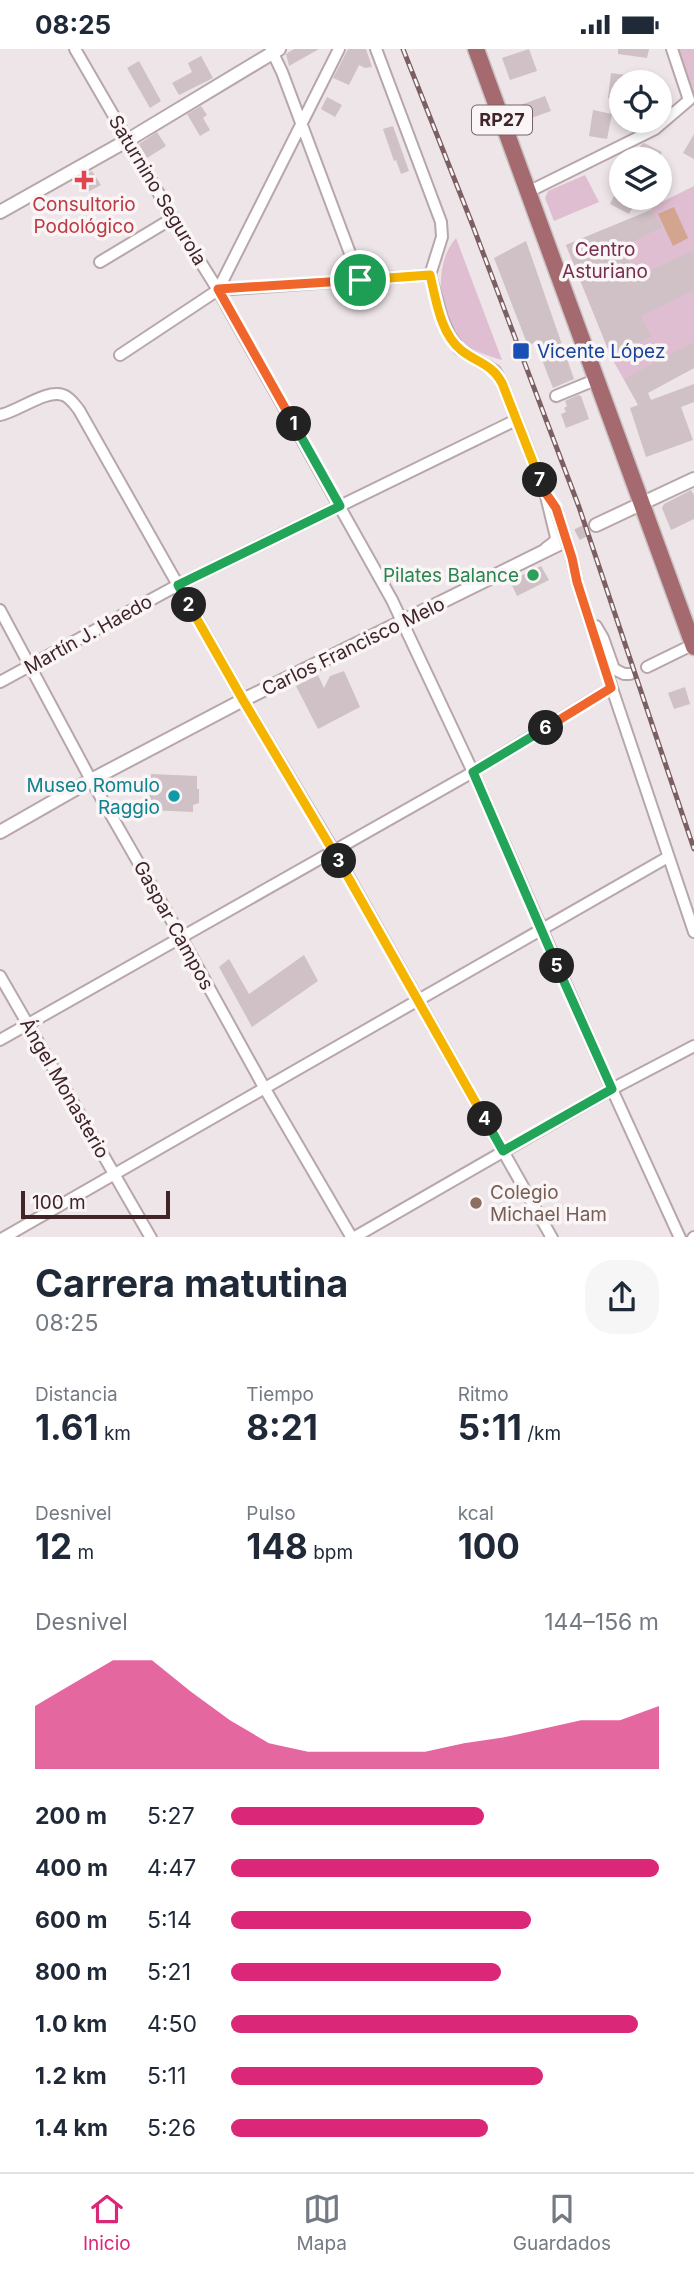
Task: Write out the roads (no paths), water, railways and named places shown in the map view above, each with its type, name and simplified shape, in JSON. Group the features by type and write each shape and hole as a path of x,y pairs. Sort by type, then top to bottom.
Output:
{"main road":[{"name":"RP27","path":"476,49 694,645"}],"street":[{"name":"Saturnino Segurola","path":"75,49 173,218 218,289 403,623 473,772 680,1237"},
{"path":"120,355 218,289 339,49"},
{"path":"376,49 441,222 442,237 430,275 438,308 459,349 495,371 502,383 545,492 556,537 554,542 541,552"},
{"path":"528,192 655,129 689,100 672,49"},
{"path":"0,212 128,140 274,50 360,280"},
{"path":"100,262 173,218"},
{"path":"218,289 430,275"},
{"path":"556,396 595,380"},
{"path":"0,415 45,396 63,395 79,410 243,700 334,851 552,1237"},
{"name":"Martín J. Haedo","path":"0,682 178,585 516,420"},
{"path":"596,525 694,479"},
{"path":"545,492 556,508 611,688 694,932"},
{"name":"Carlos Francisco Melo","path":"0,832 91,780 243,700 561,543"},
{"name":"Gaspar Campos","path":"0,610 91,780 265,1089 353,1237"},
{"path":"589,619 603,638 614,669 630,674"},
{"path":"647,667 694,645"},
{"path":"0,1040 473,772 611,688"},
{"path":"3,1237 668,856"},
{"name":"Ángel Monasterio","path":"0,976 150,1237"},
{"path":"353,1237 612,1089 694,1046"}],"tunnel":[{"path":"561,543 596,525"}],"railway":[{"path":"403,49 579,507 694,849"}],"place":[{"name":"Consultorio Podológico","path":"84,180"},
{"name":"Vicente López","path":"521,351"},
{"name":"Pilates Balance","path":"533,575"},
{"name":"Museo Romulo Raggio","path":"174,796"},
{"name":"Colegio Michael Ham","path":"476,1203"}],"park label":[{"name":"Centro Asturiano","path":"605,260"}]}
